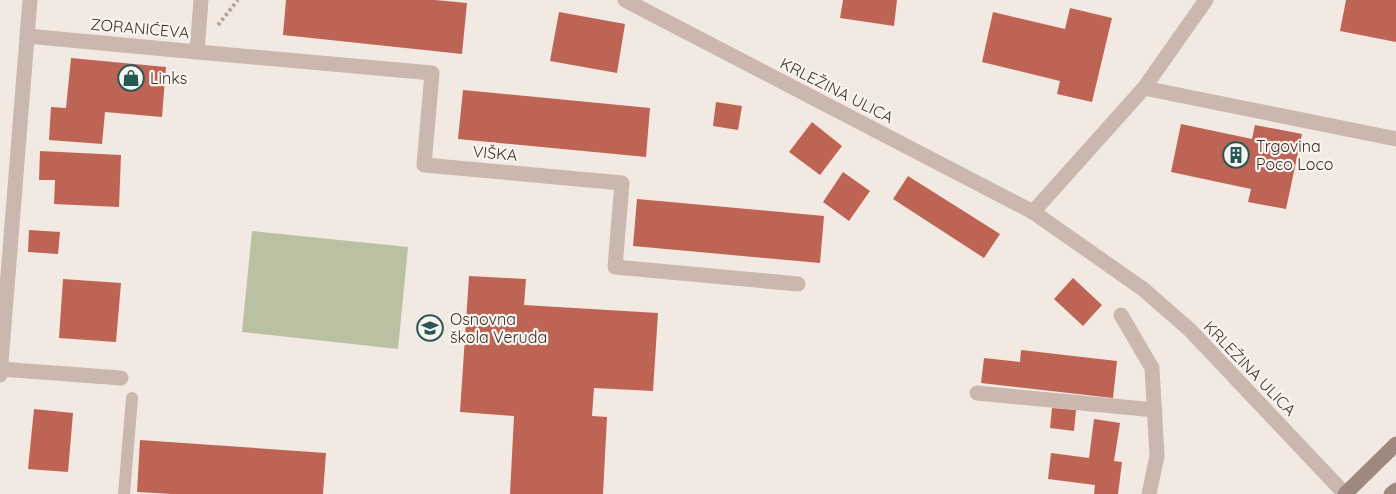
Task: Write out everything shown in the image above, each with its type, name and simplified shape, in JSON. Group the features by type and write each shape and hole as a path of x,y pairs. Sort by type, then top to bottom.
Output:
{"main road":[{"path":"1345,494 1396,444"},
{"path":"1391,494 1396,490"}],"street":[{"path":"0,375 30,0"},
{"name":"ZORANIĆEVA","path":"27,36 197,52 201,0"},
{"name":"KRLEŽINA ULICA","path":"625,0 1033,212 1143,289 1190,330 1345,494"},
{"path":"1033,212 1143,88 1206,0"},
{"name":"VIŠKA","path":"197,52 432,73 424,165 622,183 615,267 798,284"},
{"path":"1143,88 1396,139"},
{"path":"1121,315 1152,368 1157,456 1149,494"},
{"path":"0,369 121,378"},
{"path":"977,393 1155,410"}],"lane":[{"path":"124,494 132,398"}],"green space":[{"path":"252,231 408,247 398,349 242,332"}],"building":[{"path":"286,0 435,0 467,3 462,54 283,35"},
{"path":"843,0 897,0 894,26 840,18"},
{"path":"1346,0 1396,0 1396,42 1340,31"},
{"path":"1070,8 1112,18 1092,102 1057,94 1060,81 982,62 993,12 1065,29"},
{"path":"559,12 625,24 617,73 550,61"},
{"path":"71,58 166,67 162,117 105,112 102,144 49,140 51,107 66,108"},
{"path":"463,90 650,108 646,157 458,139"},
{"path":"716,102 742,106 738,130 713,126"},
{"path":"812,122 842,146 820,175 789,152"},
{"name":"Trgovina Poco Loco","path":"1181,124 1252,139 1255,125 1302,134 1286,209 1248,202 1251,189 1171,172"},
{"path":"40,151 121,155 119,207 54,204 55,180 39,180"},
{"path":"843,172 870,191 849,221 823,202"},
{"path":"908,176 1000,234 984,258 893,199"},
{"path":"637,199 824,216 820,263 633,246"},
{"path":"29,230 60,232 58,254 28,252"},
{"path":"469,276 526,279 524,305 658,313 653,391 594,388 592,416 607,417 603,494 510,494 514,416 460,412"},
{"path":"1073,278 1102,305 1083,326 1054,299"},
{"path":"63,279 121,283 116,342 59,338"},
{"path":"1021,350 1117,361 1113,398 981,383 984,358 1020,362"},
{"path":"1052,408 1076,410 1074,431 1050,428"},
{"path":"34,409 73,413 68,472 28,469"},
{"path":"1094,419 1120,423 1114,461 1122,462 1118,494 1094,494 1095,485 1048,479 1051,453 1089,458"},
{"path":"140,440 326,453 323,494 137,492"}],"place":[{"name":"Links","path":"131,78"},
{"name":"Trgovina Poco Loco","path":"1236,155"},
{"name":"Osnovna škola Veruda","path":"430,328"}]}
